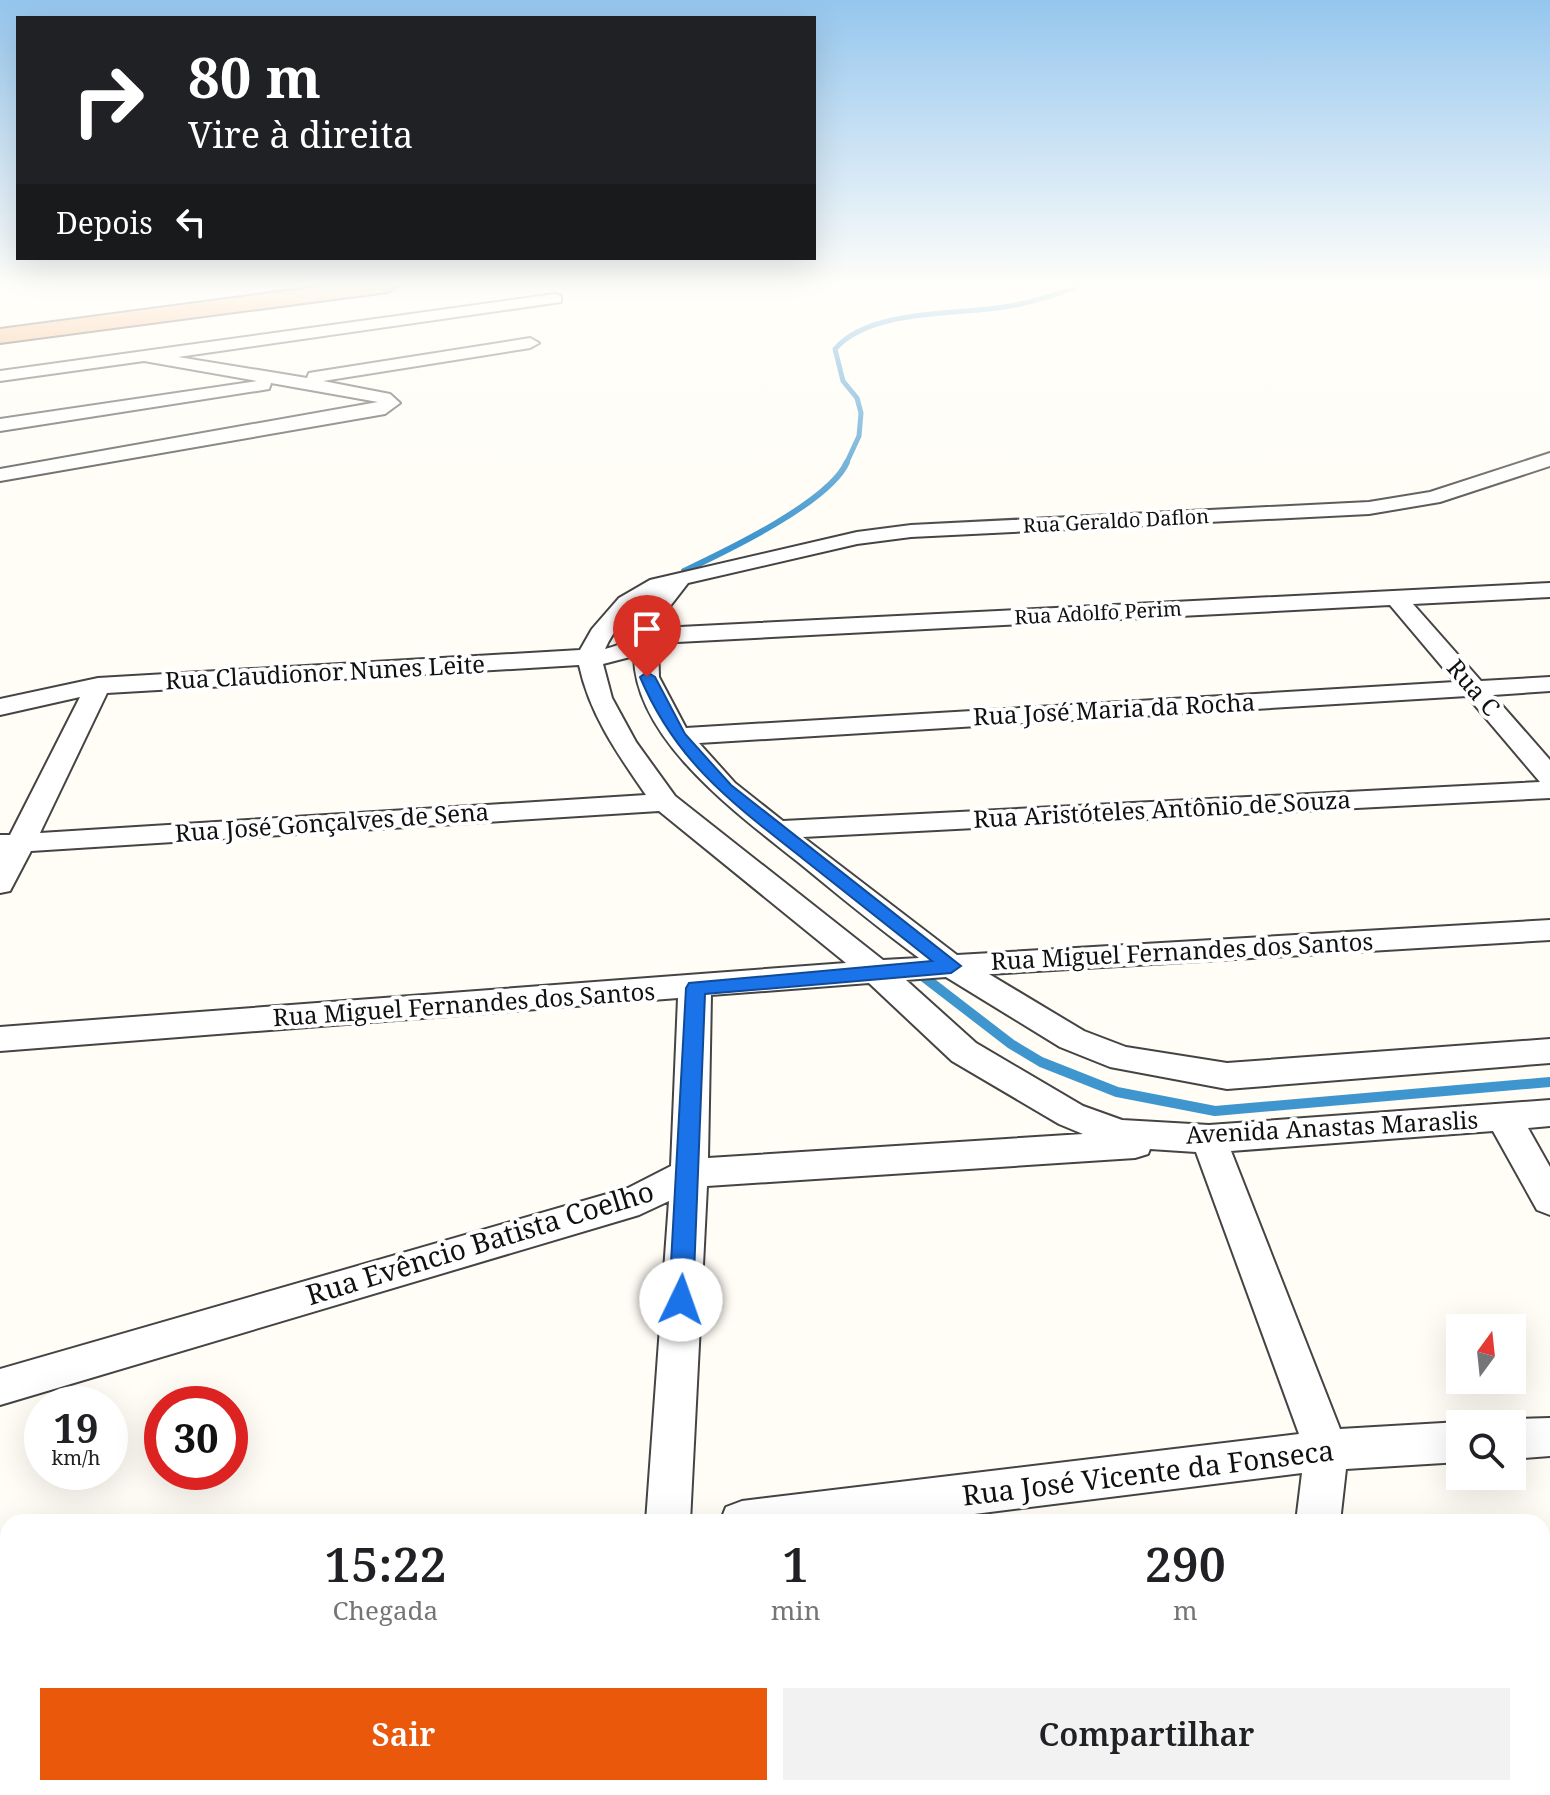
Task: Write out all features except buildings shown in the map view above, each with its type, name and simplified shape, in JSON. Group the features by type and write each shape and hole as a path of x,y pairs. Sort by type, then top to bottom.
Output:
{"street":[{"path":"0,376 52,369"},
{"path":"0,475 378,410 390,405 390,400 217,369"},
{"path":"0,425 365,369"},
{"name":"Rua Geraldo Daflon","path":"589,658 600,634 627,603 658,585 857,538 911,531 1400,504 1433,498 1550,459"},
{"path":"681,578 653,613 646,636 647,677 661,709 679,736 725,789 951,966 1072,1039 1122,1058 1227,1076 1550,1051"},
{"name":"Rua Adolfo Perim","path":"646,636 1550,590"},
{"name":"Rua C","path":"1396,598 1550,777"},
{"name":"Rua Claudionor Nunes Leite","path":"0,707 98,686 589,658 626,651 636,647 646,636"},
{"name":"Avenida Anastas Maraslis","path":"589,658 599,698 623,743 665,802 877,972 964,1052 1071,1115 1120,1133 1209,1139 1550,1113"},
{"name":"Rua José Maria da Rocha","path":"679,736 1550,684"},
{"path":"0,884 9,843 98,686"},
{"name":"Rua Aristóteles Antônio de Souza","path":"775,830 1550,790"},
{"name":"Rua José Gonçalves de Sena","path":"9,843 665,802"},
{"name":"Rua Miguel Fernandes dos Santos","path":"0,1039 951,966 1550,930"},
{"path":"668,1514 689,1173 695,988"},
{"path":"1504,1118 1550,1200"},
{"path":"1209,1139 1326,1450 1319,1514"},
{"name":"Rua Evêncio Batista Coelho","path":"0,1387 639,1200 689,1173 1209,1139"},
{"path":"1526,1438 1550,1437"},
{"name":"Rua José Vicente da Fonseca","path":"807,1514 1326,1450 1446,1443"}],"waterway":[{"path":"840,369 843,381 857,398 861,413 859,436 847,462"},
{"path":"684,571 749,539 799,509 837,477 847,462"},
{"path":"918,972 923,976"},
{"path":"920,974 1011,1044 1041,1062 1117,1092 1215,1111 1550,1082"}],"route":[{"path":"647,677 661,709 679,736 725,789 887,919 951,966 695,988 681,1300"}]}
